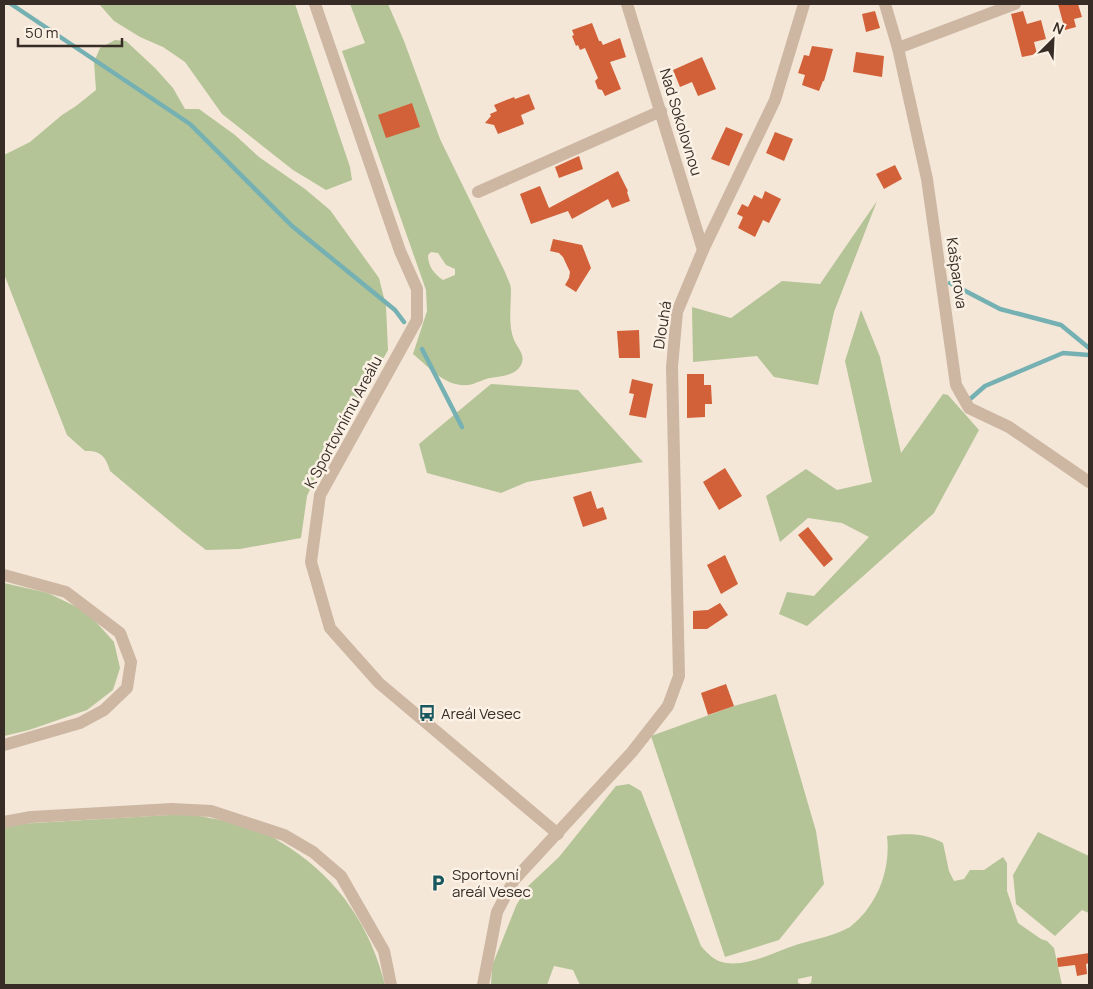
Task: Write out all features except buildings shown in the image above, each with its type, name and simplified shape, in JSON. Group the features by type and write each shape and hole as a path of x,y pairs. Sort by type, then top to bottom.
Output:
{"street":[{"name":"K Sportovnímu Areálu","path":"315,4 400,251 417,289 417,320 320,496 311,562 330,628 379,683 558,834"},
{"name":"Nad Sokolovnou","path":"627,4 703,250"},
{"name":"Dlouhá","path":"558,834 638,744 668,706 679,676 672,367 677,312 703,250 776,100 804,4"},
{"name":"Kašparova","path":"885,4 898,48 927,179 956,385 970,408 1008,427 1089,482"},
{"path":"898,48 1015,4"},
{"path":"478,192 661,111"},
{"path":"4,575 66,592 120,633 131,662 127,688 104,710 80,723 4,745"},
{"path":"4,822 31,816 172,809 201,810 211,811 284,835 313,852 341,876 384,951 391,985"},
{"path":"483,985 497,912 514,880 558,834"}],"green space":[{"path":"99,4 295,4 350,167 352,180 326,190 293,170 222,114 185,62 163,47 140,37 114,21"},
{"path":"350,4 388,4 404,41 440,139 510,283 511,328 514,340 523,358 518,369 511,373 468,385 460,385 438,376 413,354 427,311 426,290 342,51 365,43","holes":["431,252 438,253 446,265 455,269 455,275 443,280 434,272 430,266 428,255"]},
{"path":"115,40 126,41 155,68 173,88 185,109 199,109 330,210 379,278 386,306 388,350 348,423 318,472 307,496 301,538 240,549 206,550 110,471 102,455 85,451 67,435 4,274 4,155 30,142 96,90 94,62 100,48"},
{"path":"877,201 834,312 818,385 774,377 757,356 693,362 692,307 731,318 782,281 820,284"},
{"path":"861,310 880,357 901,453 943,394 948,395 979,430 934,513 807,626 779,614 787,592 814,596 869,537 842,523 808,518 780,542 766,496 806,469 837,490 872,482 845,361"},
{"path":"491,384 578,390 643,462 527,482 501,493 427,473 419,444"},
{"path":"4,583 48,593 87,612 114,642 120,668 113,690 87,710 29,730 4,736"},
{"path":"776,694 816,831 824,884 779,940 725,957 651,736 734,706"},
{"path":"629,784 641,791 701,946 718,961 735,963 754,960 850,927 866,911 877,894 886,865 887,836 901,834 916,835 930,837 943,843 949,871 954,881 964,879 970,870 984,870 1003,857 1007,863 1007,891 1018,923 1047,941 1054,948 1062,985 805,985 811,983 812,976 798,979 798,983 804,985 580,985 573,970 554,966 547,985 491,985 492,966 516,906 526,888 559,857 616,786"},
{"path":"186,814 207,817 250,828 273,837 308,861 324,875 351,907 371,944 385,985 4,985 4,827 18,824"},
{"path":"1038,832 1089,856 1089,913 1082,910 1055,936 1016,904 1013,875"}],"waterway":[{"path":"11,4 190,124 292,226 395,310 404,322"},
{"path":"950,283 1000,309 1061,325 1089,348"},
{"path":"422,349 462,427"},
{"path":"969,400 985,386 1063,353 1089,355"}],"place":[{"name":"Areál Vesec","path":"427,713"},
{"name":"Sportovní areál Vesec","path":"438,883"}]}
